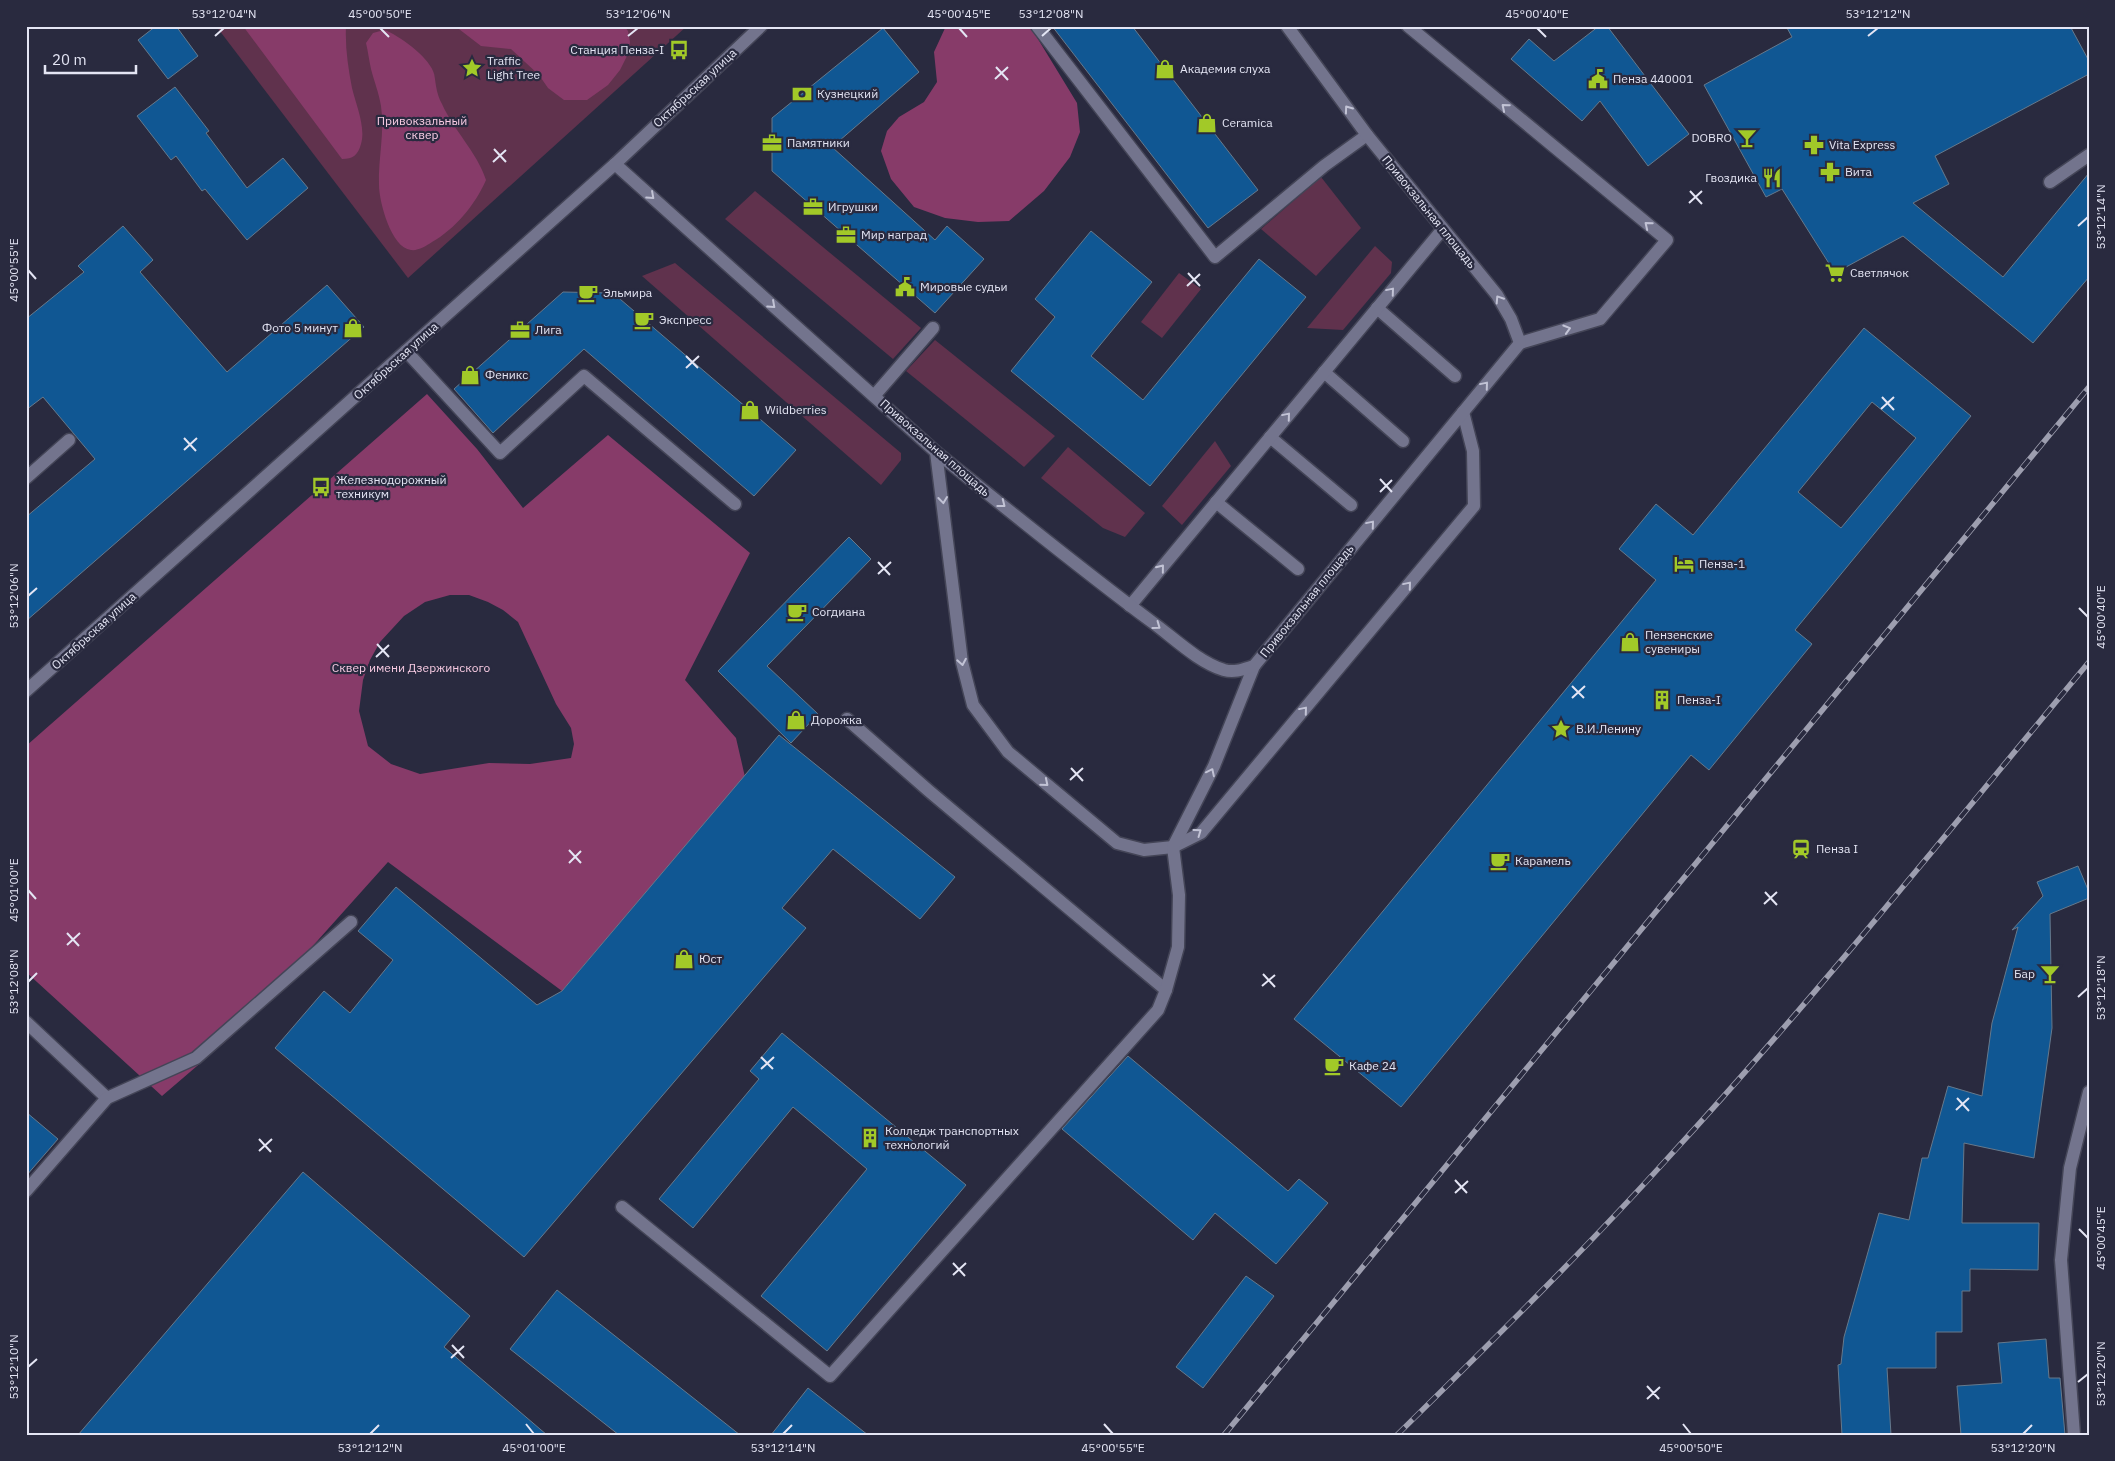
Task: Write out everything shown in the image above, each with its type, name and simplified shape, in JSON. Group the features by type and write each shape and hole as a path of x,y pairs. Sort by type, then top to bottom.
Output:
{"street":[{"name":"Октябрьская улица","path":"26,691 615,164 761,26"},
{"path":"1037,26 1215,257 1324,166 1367,135"},
{"name":"Привокзальная площадь","path":"615,164 936,452 1130,606 1213,666 1226,671 1240,671 1254,666 1520,343 1511,319 1497,295 1442,230 1367,135 1287,26"},
{"path":"1408,26 1667,240 1600,319 1520,343"},
{"path":"2050,182 2089,155"},
{"path":"1130,606 1442,230"},
{"path":"1377,308 1455,376"},
{"path":"874,396 934,328"},
{"path":"406,351 500,453 584,376 735,504"},
{"path":"1324,372 1403,441"},
{"path":"936,452 962,662 973,704 1008,752 1117,843 1144,850 1173,847 1201,832 1474,506 1472,451 1463,412"},
{"path":"1270,437 1351,505"},
{"path":"26,478 69,440"},
{"path":"1216,502 1298,569"},
{"path":"622,1207 830,1376 1158,1010 1166,990 1178,947 1179,895 1173,847 1214,766 1254,666"},
{"path":"846,719 1166,990"},
{"path":"26,1191 107,1098 196,1058 351,922"},
{"path":"26,1022 107,1098"},
{"path":"2074,1435 2061,1260 2070,1168 2089,1092"}],"green space":[{"name":"Привокзальный сквер","path":"216,26 687,26 408,278"},
{"path":"243,26 346,26 349,72 362,130 361,144 354,156 342,159"},
{"path":"455,26 624,26 628,31 630,42 628,54 620,70 608,85 587,100 564,100 548,88 539,75 511,49 481,46"},
{"path":"946,26 1030,26 1077,103 1080,132 1070,157 1044,191 1009,221 978,222 945,218 914,207 891,179 881,151 887,131 899,117 924,102 937,82 934,52"},
{"path":"384,30 397,36 412,47 430,65 434,73 441,102 477,160 486,180 470,207 449,230 425,247 416,250 404,247 392,233 381,202 379,175 382,116 366,43 373,33"},
{"path":"1321,177 1361,228 1316,276 1261,229"},
{"path":"755,191 921,328 893,359 725,219"},
{"path":"1375,246 1392,262 1391,273 1343,330 1307,328"},
{"path":"675,263 901,453 901,460 881,485 642,276"},
{"path":"1179,273 1201,289 1162,338 1141,322"},
{"path":"935,340 1055,436 1024,467 906,371"},
{"name":"Сквер имени Дзержинского","path":"427,394 477,449 523,508 608,435 750,553 685,680 736,738 745,777 562,991 388,862 232,1036 162,1096 26,972 26,746","holes":["450,595 469,595 503,610 518,622 556,704 571,728 574,744 571,758 530,764 489,763 420,774 391,764 368,746 359,711 363,680 370,660 380,642 404,616 425,602"]},
{"path":"1215,441 1231,466 1182,525 1162,506"},
{"path":"1068,447 1145,513 1125,537 1103,528 1041,478"}],"building":[{"path":"156,26 176,26 198,56 168,79 138,40"},
{"path":"1052,26 1132,26 1258,190 1208,228"},
{"path":"1599,26 1607,26 1689,134 1648,166 1600,101 1582,121 1511,59 1529,39 1554,61"},
{"path":"1786,26 2070,26 2089,61 2089,74 1935,156 1949,184 1913,203 2003,277 2089,173 2089,277 2033,343 1903,236 1835,273 1782,189 1766,197 1704,85 1792,37"},
{"path":"883,28 919,72 832,147 935,240 947,226 984,259 935,313 772,171 772,118"},
{"path":"175,87 209,131 206,133 247,188 283,158 308,188 247,240 205,189 202,191 176,156 171,160 137,116"},
{"path":"123,226 153,260 140,272 227,372 327,285 364,327 26,621 26,517 95,459 43,397 26,410 26,319 84,272 78,266"},
{"path":"1091,231 1152,282 1091,356 1143,400 1259,259 1306,297 1150,486 1011,371 1055,317 1035,299"},
{"path":"563,292 613,293 796,450 754,496 584,349 493,433 454,389"},
{"name":"Пенза-I","path":"1864,328 1971,416 1795,630 1812,644 1709,770 1691,755 1401,1107 1294,1019 1656,580 1619,549 1656,504 1693,535","holes":["1872,402 1916,438 1841,528 1798,492"]},
{"name":"Согдиана","path":"849,537 871,559 767,666 818,714 791,743 718,671"},
{"path":"779,735 955,877 920,919 833,849 782,908 806,928 524,1257 275,1048 324,991 350,1013 393,960 358,931 396,887 537,1005 562,991"},
{"path":"2078,866 2089,892 2089,898 2050,914 2052,1028 2034,1158 1964,1143 1962,1223 2039,1223 2038,1270 1970,1269 1970,1291 1962,1291 1962,1332 1936,1332 1936,1368 1887,1368 1891,1435 1842,1435 1838,1365 1841,1364 1844,1337 1879,1213 1909,1220 1922,1158 1928,1158 1948,1086 1982,1096 1992,1023 2018,927 2012,930 2043,896 2037,882"},
{"path":"782,1033 966,1185 827,1351 761,1296 867,1169 793,1107 693,1228 659,1199 759,1079 750,1071"},
{"path":"1128,1056 1288,1191 1299,1179 1328,1203 1276,1264 1215,1213 1193,1240 1062,1129"},
{"path":"26,1112 58,1139 26,1176"},
{"path":"303,1172 470,1316 444,1347 547,1435 78,1435"},
{"path":"1246,1276 1274,1296 1203,1388 1176,1367"},
{"path":"557,1290 740,1435 619,1435 510,1349"},
{"path":"2046,1339 2049,1378 2060,1378 2065,1435 1961,1435 1957,1386 2002,1383 1998,1343"},
{"path":"808,1388 868,1435 771,1435"}],"railway":[{"path":"1224,1435 2089,387"},
{"path":"1397,1435 1568,1264 1722,1099 1881,913 2089,662"}],"place":[{"name":"Станция Пенза-I","path":"679,50"},
{"name":"Traffic Light Tree","path":"472,68"},
{"name":"Академия слуха","path":"1165,69"},
{"name":"Пенза 440001","path":"1598,79"},
{"name":"Кузнецкий","path":"802,94"},
{"name":"Ceramica","path":"1207,123"},
{"name":"DOBRO","path":"1747,138"},
{"name":"Памятники","path":"772,143"},
{"name":"Vita Express","path":"1814,145"},
{"name":"Вита","path":"1830,172"},
{"name":"Гвоздика","path":"1772,178"},
{"name":"Игрушки","path":"813,207"},
{"name":"Мир наград","path":"846,235"},
{"name":"Светлячок","path":"1835,273"},
{"name":"Мировые судьи","path":"905,287"},
{"name":"Эльмира","path":"588,293"},
{"name":"Экспресс","path":"644,320"},
{"name":"Фото 5 минут","path":"353,328"},
{"name":"Лига","path":"520,330"},
{"name":"Феникс","path":"470,375"},
{"name":"Wildberries","path":"750,410"},
{"name":"Железнодорожный техникум","path":"321,487"},
{"name":"Пенза-1","path":"1684,564"},
{"name":"Согдиана","path":"797,612"},
{"name":"Пензенские сувениры","path":"1630,642"},
{"name":"Пенза-I","path":"1662,700"},
{"name":"Дорожка","path":"796,720"},
{"name":"В.И.Ленину","path":"1561,729"},
{"name":"Пенза I","path":"1801,849"},
{"name":"Карамель","path":"1500,861"},
{"name":"Юст","path":"684,959"},
{"name":"Бар","path":"2050,974"},
{"name":"Кафе 24","path":"1334,1066"},
{"name":"Колледж транспортных технологий","path":"870,1138"}]}
